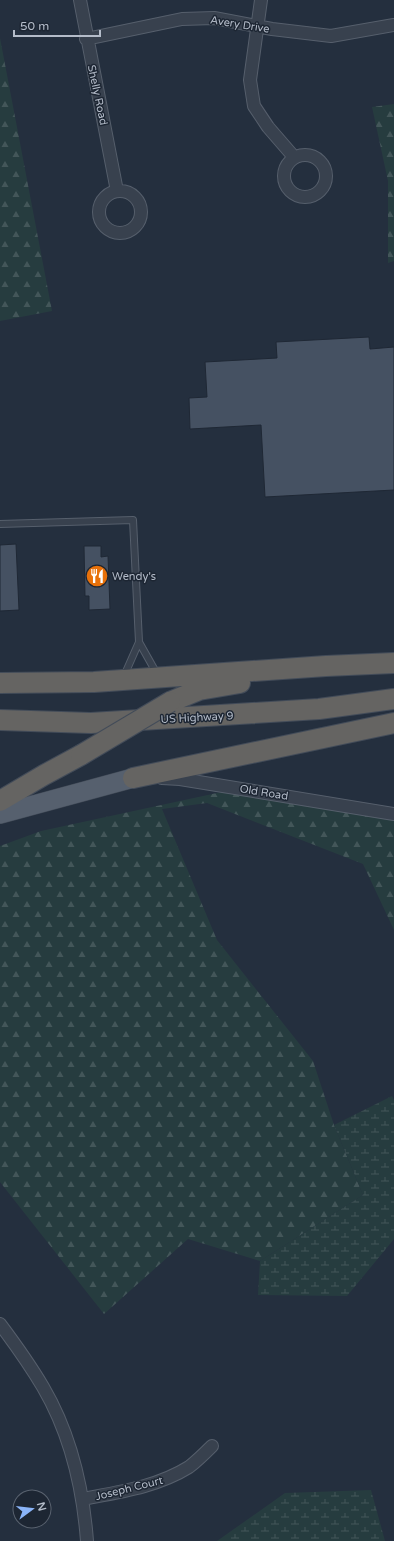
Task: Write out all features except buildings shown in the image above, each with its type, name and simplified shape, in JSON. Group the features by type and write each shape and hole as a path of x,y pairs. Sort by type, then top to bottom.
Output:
{"highway":[{"path":"0,683 94,682 326,666 394,663"},
{"path":"0,801 44,775 81,756 170,702 199,690 326,666"},
{"name":"US Highway 9","path":"0,720 91,723 319,709 394,699"},
{"path":"133,778 394,723"}],"main road":[{"path":"0,814 133,778"}],"street":[{"name":"Shelly Road","path":"80,0 86,39 117,191"},
{"path":"261,0 250,80 254,106 268,127 294,157"},
{"name":"Avery Drive","path":"86,39 182,19 214,18 257,26 331,36 394,25"},
{"name":"Old Road","path":"133,778 180,779 394,814"},
{"path":"0,1324 43,1388 67,1441 77,1471 87,1541"},
{"name":"Joseph Court","path":"82,1499 138,1488 164,1480 190,1466 212,1446"}],"lane":[{"path":"0,524 133,520 139,642 158,677"},
{"path":"122,680 139,642"}],"green space":[{"path":"0,38 52,311 0,321"},
{"path":"394,104 394,261 388,263 388,181 372,107"},
{"path":"240,788 394,815 394,930 363,864 207,803 162,809 217,940 313,1061 334,1125 363,1195 260,1261 188,1239 104,1314 0,1182 0,846 41,831"},
{"path":"392,1096 394,1100 394,1239 347,1296 258,1295 260,1261 363,1195 334,1125"},
{"path":"371,1490 385,1541 217,1541 285,1493"}],"place":[{"name":"Wendy's","path":"97,576"}]}
